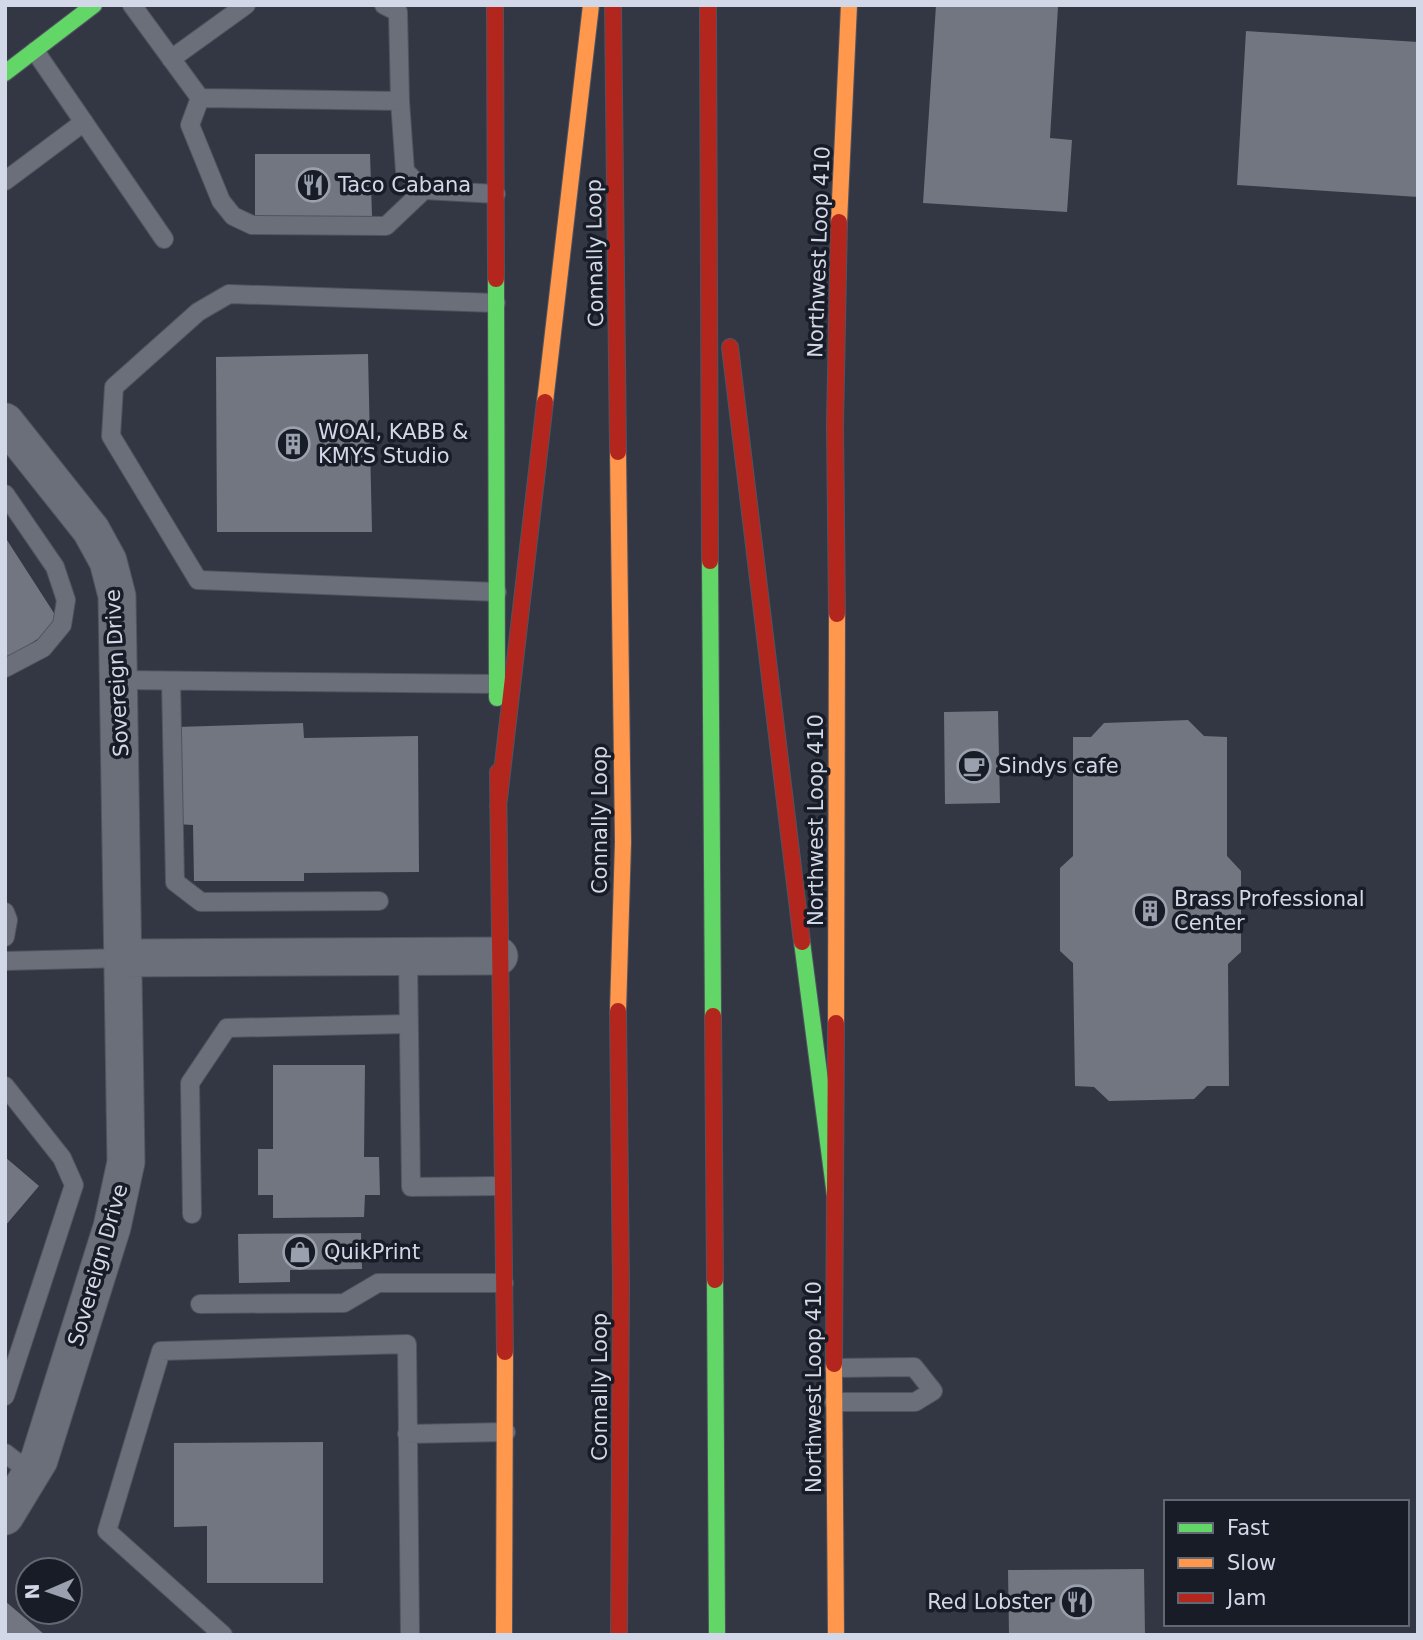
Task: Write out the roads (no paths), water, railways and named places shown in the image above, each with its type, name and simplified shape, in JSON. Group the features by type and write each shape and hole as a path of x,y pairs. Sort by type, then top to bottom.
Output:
{"main road":[{"path":"5,73 94,5"},
{"path":"495,5 499,956 506,1432 504,1635"},
{"path":"498,807 591,5"},
{"name":"Connally Loop","path":"613,5 623,842 618,983 621,1285 619,1635"},
{"path":"708,5 717,1635"},
{"name":"Northwest Loop 410","path":"836,1635 834,1368 838,760 835,425 839,216 849,5"},
{"path":"707,157 725,307"},
{"path":"728,334 788,839 835,1196"}],"street":[{"name":"Sovereign Drive","path":"5,1516 18,1463 39,1460 112,1227 126,1162 117,596 107,561 91,530 11,440"},
{"path":"123,958 499,956"}],"lane":[{"path":"132,5 200,98"},
{"path":"171,59 246,5"},
{"path":"384,5 398,12 405,171 424,190 496,194"},
{"path":"34,51 164,239"},
{"path":"200,98 400,101"},
{"path":"200,98 190,125 221,201 233,216 252,225 386,226 424,190"},
{"path":"5,181 84,122"},
{"path":"496,303 229,294 198,312 114,387 111,436 198,580 497,592"},
{"path":"5,494 55,567 66,600 62,625 43,648 5,668"},
{"path":"120,680 497,684"},
{"path":"171,681 176,882 201,902 379,901"},
{"path":"5,912 8,919 5,937"},
{"path":"408,956 411,1187 502,1186"},
{"path":"5,961 123,958"},
{"path":"192,1214 190,1083 227,1028 408,1024"},
{"path":"5,1086 62,1158 74,1185 5,1396"},
{"path":"200,1304 344,1303 378,1283 504,1283"},
{"path":"223,1635 107,1531 161,1350 407,1344 410,1635"},
{"path":"834,1368 914,1367 933,1391 915,1402 834,1402"},
{"path":"407,1434 506,1432"}],"place":[{"name":"Taco Cabana","path":"313,185"},
{"name":"WOAI, KABB & KMYS Studio","path":"293,444"},
{"name":"Sindys cafe","path":"974,766"},
{"name":"Brass Professional Center","path":"1150,911"},
{"name":"QuikPrint","path":"300,1252"},
{"name":"Red Lobster","path":"1077,1602"}]}
